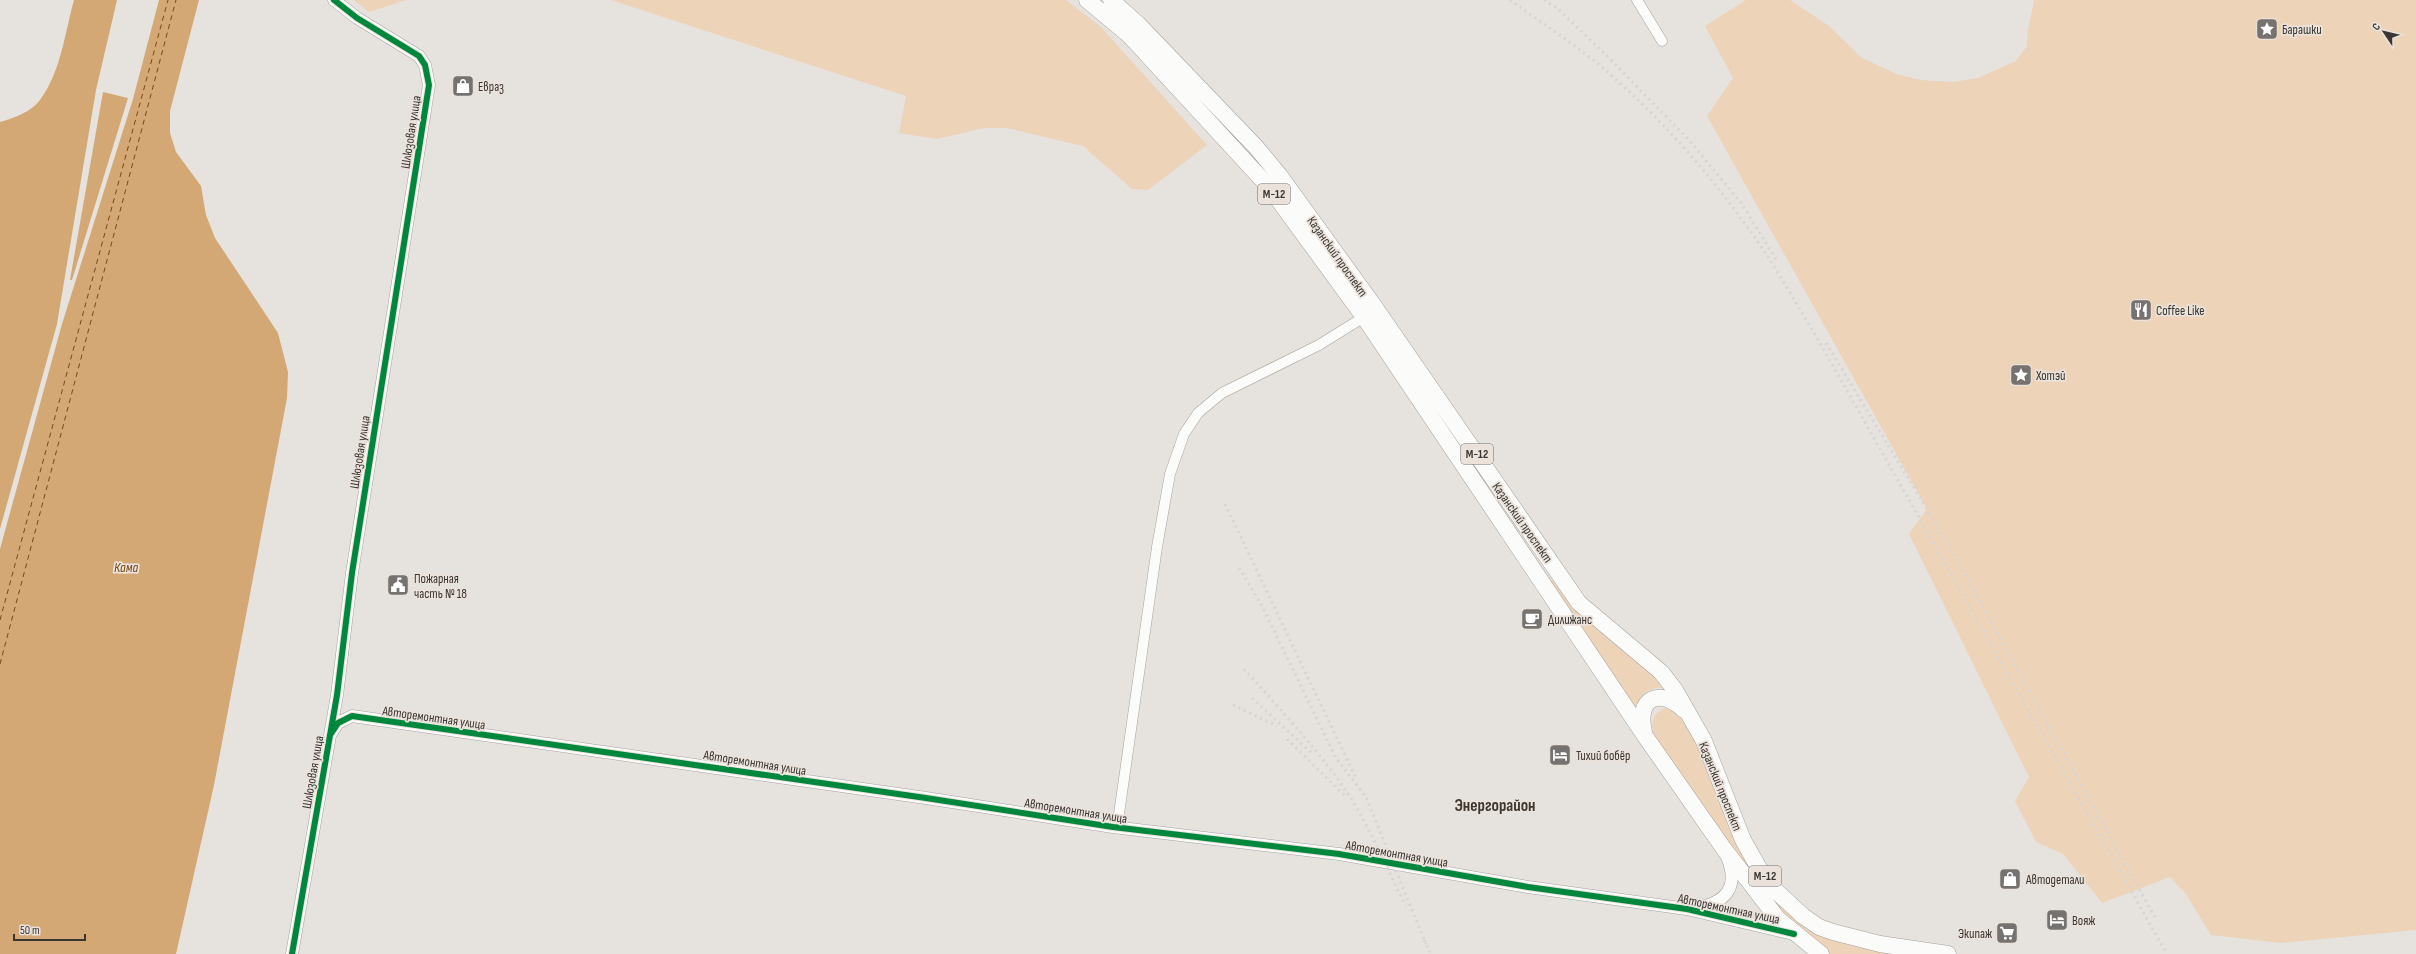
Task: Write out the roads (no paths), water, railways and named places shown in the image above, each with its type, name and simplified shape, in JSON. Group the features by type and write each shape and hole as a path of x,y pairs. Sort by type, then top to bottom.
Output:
{"main road":[{"name":"Казанский проспект","path":"1088,0 1129,35 1274,182 1579,603 1661,672 1690,715 1704,741 1743,840 1760,870 1777,892 1803,916 1819,927 1850,937 1923,952 1948,954"},
{"name":"Казанский проспект","path":"1111,0 1138,24 1256,147 1274,182"},
{"name":"Казанский проспект","path":"1299,215 1364,317 1645,736 1724,849 1767,906 1794,934 1821,954"},
{"path":"1645,736 1641,718 1643,708 1650,699 1661,697 1673,700 1690,715"}],"street":[{"name":"Шлюзовая улица","path":"292,954 337,695 352,573 429,85 425,65 419,56 357,18 334,0"},
{"path":"1637,0 1662,41"},
{"path":"1117,828 1157,547 1170,474 1184,434 1198,413 1222,394 1320,345 1364,317"},
{"path":"330,735 338,723 352,716 337,695"},
{"name":"Авторемонтная улица","path":"352,716 926,798 1117,828 1339,854 1528,887 1687,909 1794,934"},
{"path":"1687,909 1706,907 1719,902 1726,894 1731,884 1732,870 1724,849"}],"water":[{"path":"74,0 117,0 96,90 57,324 0,529 0,122 32,108 40,100 47,89 62,52"},
{"name":"Кама","path":"159,0 199,0 170,111 170,133 176,152 201,186 206,215 215,238 278,333 288,372 287,398 214,785 176,954 0,954 0,549 62,324 133,99"},
{"path":"103,92 128,98 72,280 70,280"}],"railway":[{"path":"1510,0 1598,64 1646,108 1669,131 1713,181 1770,260 1817,338 2167,954"},
{"path":"1544,0 1557,8 1605,54 1688,139 1742,204 1777,261"},
{"path":"1826,343 1947,542 2157,921"},
{"path":"1225,504 1355,776"},
{"path":"1239,568 1260,602 1336,758 1366,797 1426,944"},
{"path":"1244,669 1307,740 1342,785 1368,829 1406,906"},
{"path":"1252,698 1314,755"},
{"path":"1233,705 1277,726"},
{"path":"1287,739 1344,795"},
{"path":"1424,940 1431,954"}],"place":[{"name":"Барашки","path":"2267,29"},
{"name":"Евраз","path":"463,86"},
{"name":"Coffee Like","path":"2141,310"},
{"name":"Хотэй","path":"2021,375"},
{"name":"Пожарная часть № 18","path":"398,585"},
{"name":"Дилижанс","path":"1532,619"},
{"name":"Тихий бобёр","path":"1560,755"},
{"name":"Автодетали","path":"2010,879"},
{"name":"Вояж","path":"2057,920"},
{"name":"Экипаж","path":"2007,933"}],"district":[{"name":"Энергорайон","path":"1495,805"}]}
